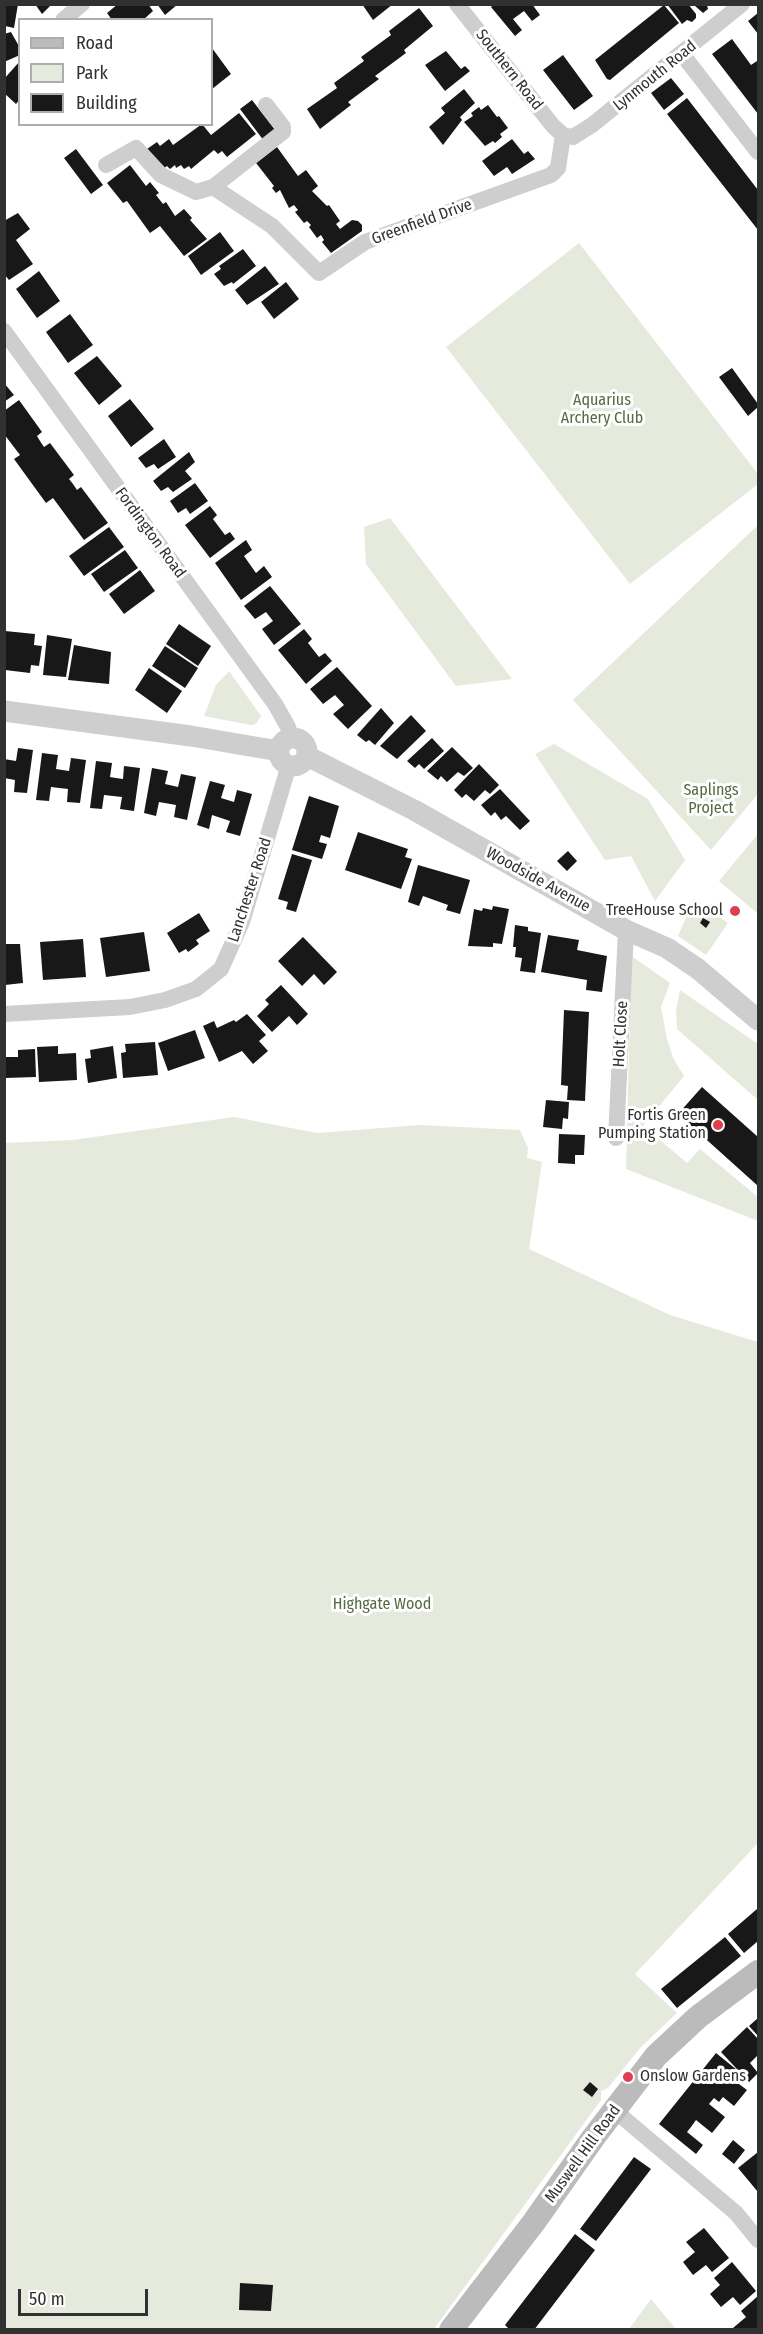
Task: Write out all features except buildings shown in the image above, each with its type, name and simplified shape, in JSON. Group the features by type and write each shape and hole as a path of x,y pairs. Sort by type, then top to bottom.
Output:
{"main road":[{"name":"Muswell Hill Road","path":"451,2330 656,2056 698,2017 759,1972"}],"street":[{"path":"65,18 82,4"},
{"name":"Southern Road","path":"457,4 553,126 563,135"},
{"name":"Lynmouth Road","path":"563,135 573,137 580,134 742,4"},
{"path":"682,54 759,152"},
{"path":"106,165 136,148 161,175 196,192 213,187 283,132 283,127 266,105"},
{"name":"Greenfield Drive","path":"213,187 272,226 319,273 365,242 551,175 558,168 563,135"},
{"name":"Fordington Road","path":"4,331 274,704 288,727 291,752"},
{"name":"Woodside Avenue","path":"4,711 291,752 414,810 626,930 667,948 687,961 759,1020"},
{"name":"Lanchester Road","path":"4,1014 130,1007 165,1000 196,989 221,969 242,922 291,752"},
{"name":"Holt Close","path":"616,1138 626,930"},
{"path":"614,2110 736,2213 759,2240"}],"green space":[{"name":"Aquarius Archery Club","path":"579,243 758,474 758,484 630,584 446,347"},
{"path":"390,518 512,679 456,686 366,564 364,527"},
{"name":"Saplings Project","path":"758,525 758,794 711,850 573,700"},
{"path":"229,671 261,716 256,724 204,716 216,685"},
{"path":"554,744 648,799 685,860 655,901 631,856 605,860 535,754"},
{"path":"758,834 758,914 719,881"},
{"path":"694,899 728,923 706,955 678,936"},
{"path":"633,957 670,983 661,1007 673,1058 684,1076 643,1126 687,1163 700,1149 758,1197 758,1221 626,1169"},
{"path":"680,990 758,1044 758,1100 677,1029 676,1011"},
{"name":"Highgate Wood","path":"234,1117 317,1133 420,1125 520,1130 528,1148 527,1158 542,1162 529,1249 670,1315 758,1342 758,1843 635,1974 677,2013 641,2047 608,2088 601,2091 601,2100 434,2329 5,2330 5,1143 73,1140"},
{"path":"651,2299 676,2329 629,2329"}],"place":[{"name":"TreeHouse School","path":"735,911"},
{"name":"Fortis Green Pumping Station","path":"718,1125"},
{"name":"Onslow Gardens","path":"628,2077"}]}
